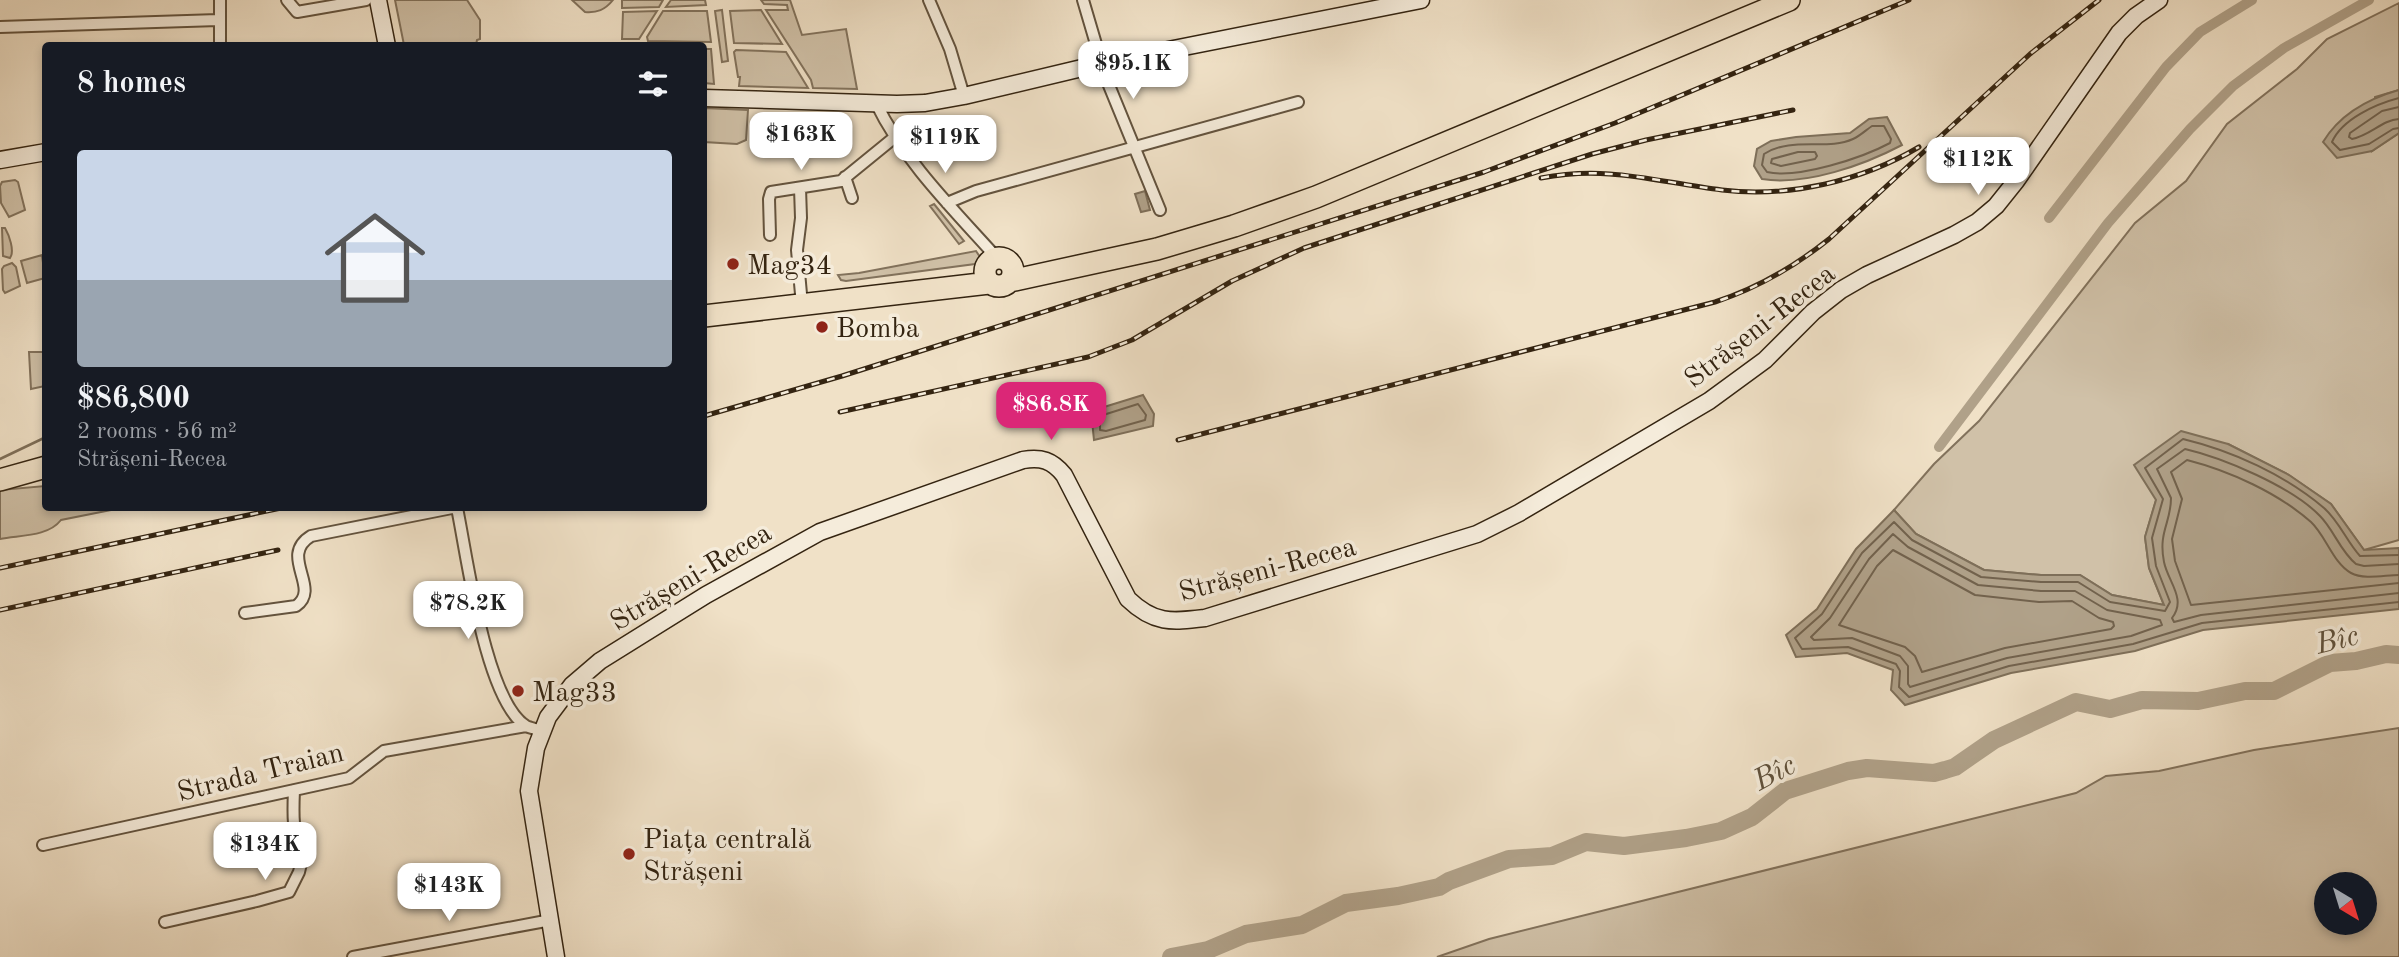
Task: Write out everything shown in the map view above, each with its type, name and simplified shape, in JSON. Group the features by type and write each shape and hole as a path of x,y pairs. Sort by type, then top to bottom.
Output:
{"highway":[{"path":"707,316 999,272 1145,239 1215,219 1296,192 1757,0"},
{"path":"707,307 999,272 1047,273 1157,248 1234,226 1316,197 1789,0"},
{"path":"0,480 42,468"}],"main road":[{"path":"379,0 386,42"},
{"path":"707,98 925,103 1103,63 1421,0"},
{"name":"Strășeni-Recea","path":"556,957 529,791 533,728 548,717 572,685 600,661 706,595 820,532 1035,458 1056,465 1064,475 1128,599 1141,612 1159,620 1205,618 1477,534 1519,513 1709,401 1765,360 1841,290 1977,222 1996,206 2016,181 2119,33 2136,16 2159,0"},
{"path":"0,160 42,153"}],"street":[{"path":"220,0 220,42"},
{"path":"287,0 297,12 366,0"},
{"path":"929,0 950,49 964,96"},
{"path":"1083,0 1106,78 1160,210"},
{"path":"0,27 218,20"},
{"path":"947,203 976,191 1298,102"},
{"path":"876,103 895,138 999,272"},
{"path":"770,235 771,192 835,183 895,138"},
{"path":"845,177 852,198"},
{"path":"800,188 801,218 797,250 801,294"},
{"path":"244,613 296,606 301,602 305,590 297,553 304,541 311,536 437,511"},
{"path":"458,511 489,662 503,698 533,728"},
{"name":"Strada Traian","path":"43,845 349,778 384,751 533,728"},
{"path":"164,922 289,891 299,872 303,855 293,820 294,790"},
{"path":"353,957 551,920"}],"shaded area":[{"path":"395,0 467,0 480,20 480,39 477,42 403,42"},
{"path":"572,0 613,0 597,11 585,12"},
{"path":"622,0 663,0 659,7 622,8"},
{"path":"671,0 705,0 706,5 666,7"},
{"path":"761,0 790,0 802,35 846,29 857,89 813,88 811,80 766,10 788,10 787,5 764,4"},
{"path":"2399,3 2399,90 2375,97 2372,151 2399,133 2399,540 2364,550 2331,504 2289,475 2228,444 2156,500 2145,537 2149,568 2164,605 2112,595 2080,575 1984,570 1916,534 1894,510 1934,464 1979,421 2135,223 2186,181 2227,124 2297,69 2327,39"},
{"path":"722,10 728,61 722,62 715,11"},
{"path":"761,10 782,44 734,43 730,11"},
{"path":"657,11 639,39 622,39 623,12"},
{"path":"663,11 707,11 711,42 648,41 647,37"},
{"path":"707,49 711,49 714,84 707,83"},
{"path":"734,52 786,52 808,88 739,86 740,77"},
{"path":"707,108 748,110 746,140 737,144 707,142"},
{"path":"2,182 18,182 25,210 9,217 1,203 0,186"},
{"path":"934,204 964,241 959,244 930,206"},
{"path":"2,228 5,228 11,243 10,258 3,256"},
{"path":"976,251 980,257 975,264 846,281 841,280 838,275 859,273"},
{"path":"42,255 42,279 27,283 21,261"},
{"path":"12,263 16,267 20,286 5,293 2,269"},
{"path":"29,352 42,352 42,387 31,389"},
{"path":"42,486 42,511 106,511 61,520 49,530 0,539 0,490"},
{"path":"2399,728 2399,957 1437,957 1489,939 2076,793 2106,776 2159,771 2254,750"}],"water":[{"path":"2399,90 2399,133 2372,151 2337,158 2323,142 2338,123 2355,109"},
{"path":"1887,117 1902,145 1870,160 1816,177 1779,180 1762,179 1754,166 1757,149 1771,141 1850,133 1869,119"},
{"path":"1145,191 1150,210 1141,212 1135,194"},
{"path":"1143,395 1154,414 1153,426 1094,440 1091,411"},
{"path":"2181,431 2228,444 2289,475 2331,504 2364,550 2399,548 2399,609 2203,630 2135,651 2011,673 1905,705 1891,690 1893,670 1847,653 1796,657 1786,635 1817,609 1856,549 1894,510 1916,534 1984,570 2080,575 2112,595 2164,605 2149,568 2145,537 2156,500 2134,465"}],"waterway":[{"path":"2049,218 2166,67 2200,32 2252,0"},
{"path":"1939,447 2108,223 2190,129 2233,86 2284,48 2369,0"},
{"path":"0,459 42,439"},
{"name":"Bîc","path":"1171,957 1208,950 1246,934 1302,925 1346,903 1439,887 1509,859 1552,856 1586,842 1624,846 1721,831 1752,817 1785,791 1848,771 1867,768 1934,773 1945,770 1955,767 1994,740 2076,702 2110,709 2142,700 2198,701 2245,691 2274,691 2330,663 2356,661 2386,654 2399,655"}],"railway":[{"path":"707,415 842,376 1484,172 1615,123 1909,0"},
{"path":"1178,440 1715,302 1761,283 1789,268 1829,239 2030,54 2099,0"},
{"path":"840,412 1088,357 1132,340 1232,281 1304,248 1592,154 1646,140 1793,110"},
{"path":"1541,178 1588,173 1632,176 1747,192 1799,189 1849,178 1919,147"},
{"path":"0,568 267,511"},
{"path":"0,610 278,550"}],"place":[{"name":"Mag34","path":"733,264"},
{"name":"Bomba","path":"822,327"},
{"name":"Mag33","path":"518,691"},
{"name":"Piața centrală Strășeni","path":"629,854"}]}
